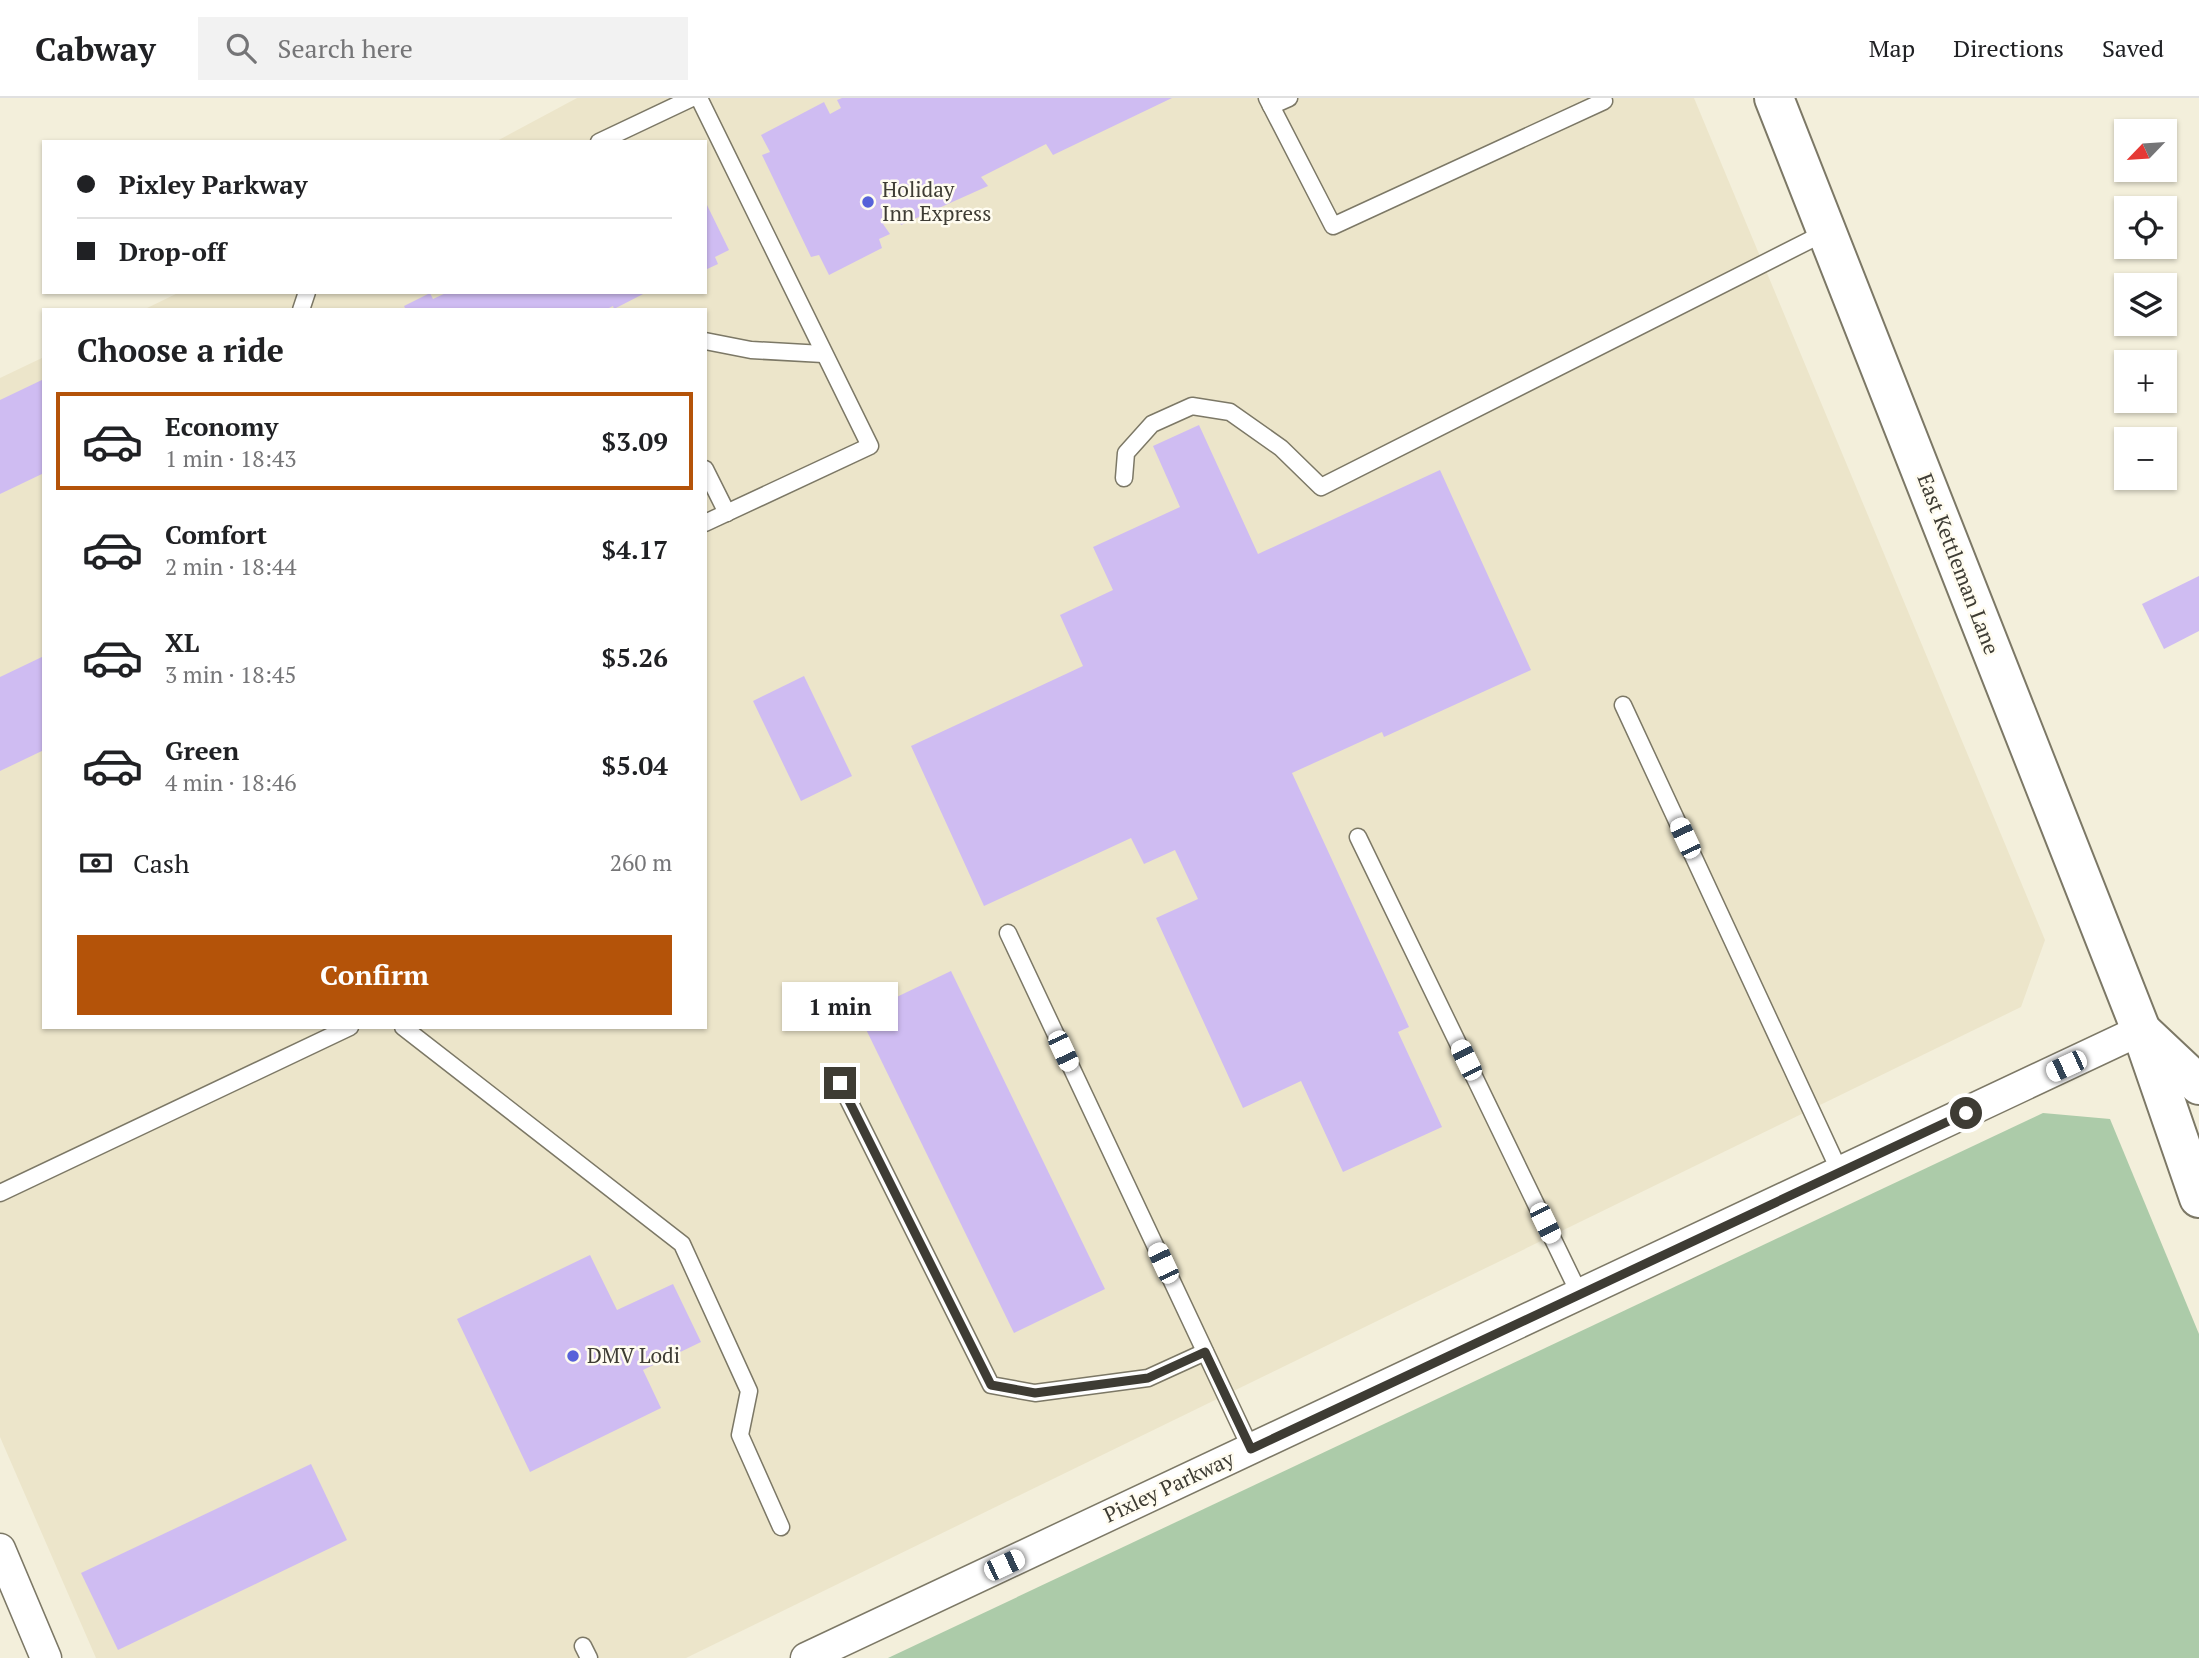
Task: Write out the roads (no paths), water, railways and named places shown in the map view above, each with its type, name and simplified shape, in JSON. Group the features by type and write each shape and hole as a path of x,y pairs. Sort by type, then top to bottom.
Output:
{"street":[{"name":"East Kettleman Lane","path":"1774,98 2141,1030 2199,1198"},
{"name":"East Kettleman Lane","path":"2141,1030 2199,1085"},
{"name":"Pixley Parkway","path":"806,1658 2141,1030"},
{"path":"0,1549 46,1658"}],"lane":[{"path":"603,140 692,98"},
{"path":"699,98 870,446 707,522"},
{"path":"1289,98 1269,102 1333,226 1605,99"},
{"path":"1124,478 1126,453 1153,424 1192,406 1230,412 1281,448 1321,487 1828,231"},
{"path":"707,341 751,350 824,354"},
{"path":"707,473 727,513"},
{"path":"1623,705 1840,1172"},
{"path":"1359,837 1580,1295"},
{"path":"1008,933 1251,1449"},
{"path":"0,1193 346,1029"},
{"path":"406,1029 682,1244 750,1391 740,1435 781,1527"},
{"path":"840,1083 991,1385 1035,1393 1148,1378 1205,1352"}],"place":[{"name":"Holiday Inn Express","path":"868,202"},
{"name":"DMV Lodi","path":"573,1356"}]}
